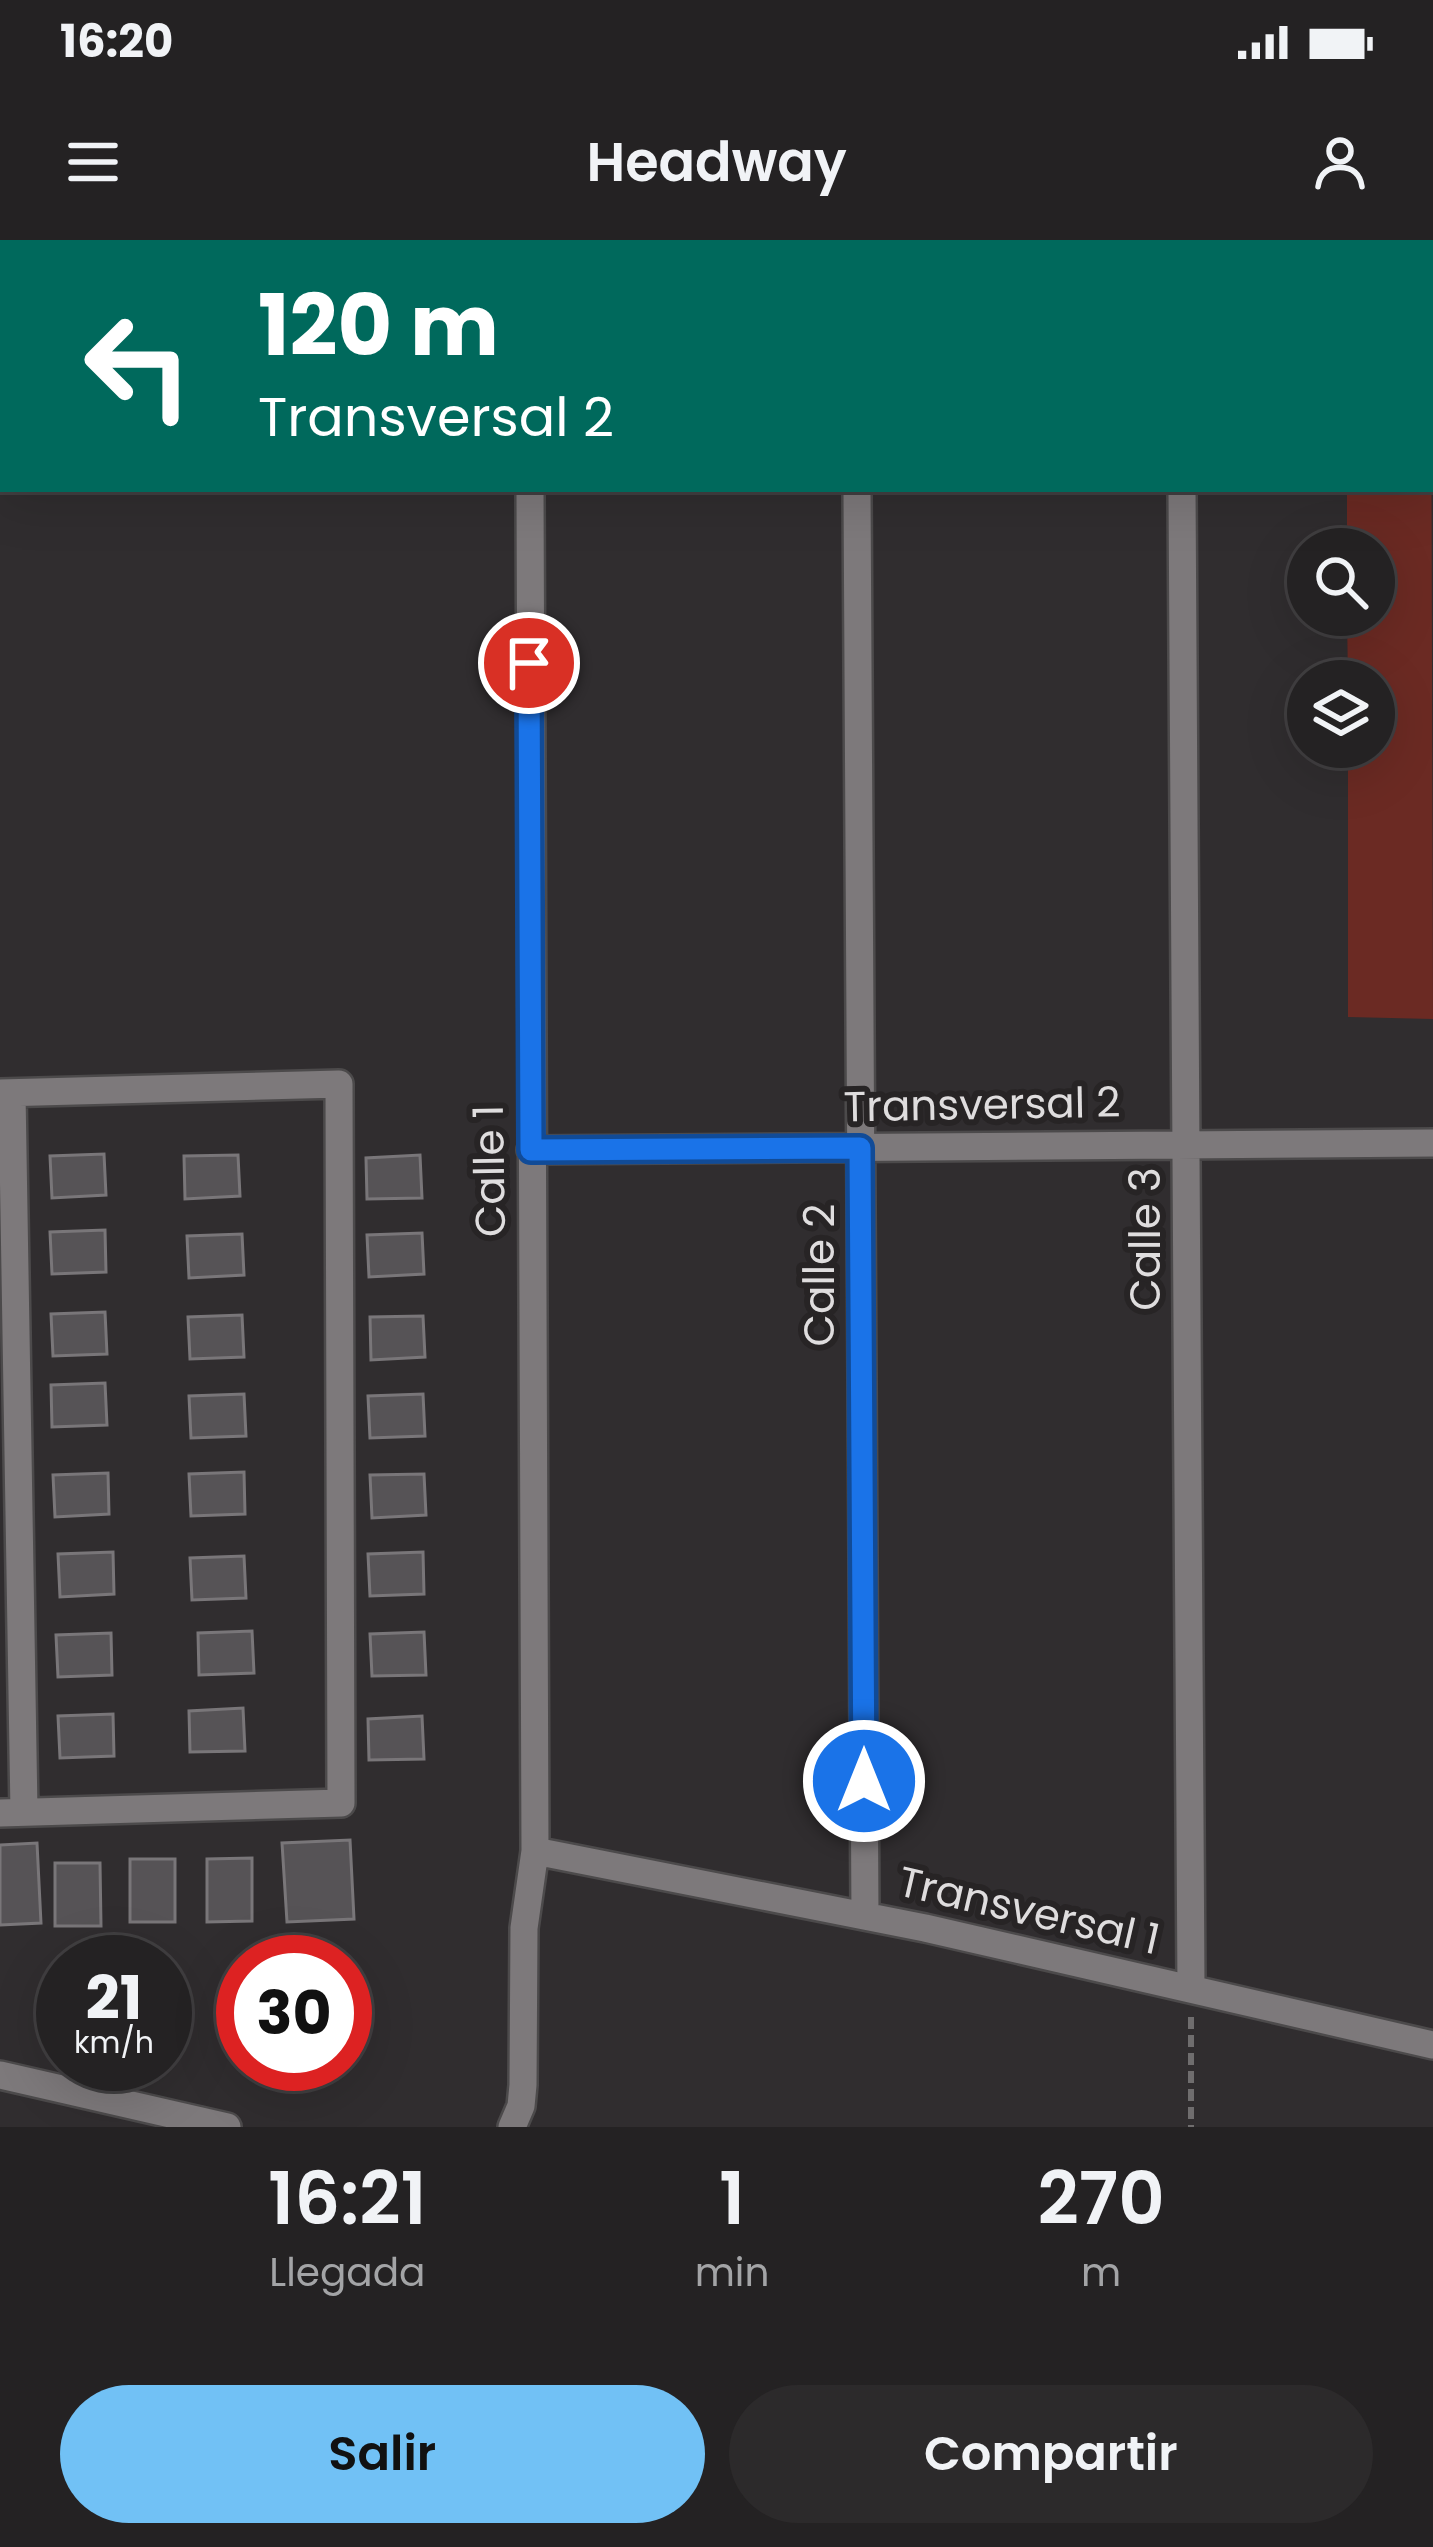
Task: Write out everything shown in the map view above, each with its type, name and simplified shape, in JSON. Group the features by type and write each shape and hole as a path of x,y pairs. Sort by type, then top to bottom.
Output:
{"street":[{"name":"Calle 1","path":"512,2127 523,2085 524,1928 535,1851 530,492"},
{"name":"Calle 2","path":"857,492 865,1916"},
{"name":"Calle 3","path":"1182,492 1191,1989"},
{"path":"339,1084 341,1804 12,1813 6,1093 339,1084"},
{"name":"Transversal 2","path":"531,1150 1433,1143"},
{"name":"Transversal 1","path":"535,1851 865,1916 1433,2045"},
{"path":"0,2075 227,2127"}],"path":[{"path":"1191,1989 1192,2127"}],"shaded area":[{"path":"1347,492 1432,492 1433,1019 1348,1017 1348,768 1395,768 1395,660 1348,660 1347,636 1395,636 1395,528 1347,528"}],"building":[{"path":"104,1154 106,1195 52,1198 50,1156"},
{"path":"238,1155 240,1196 185,1199 184,1156"},
{"path":"420,1155 422,1198 367,1199 366,1158"},
{"path":"105,1230 106,1272 52,1274 50,1232"},
{"path":"422,1233 424,1274 369,1277 367,1235"},
{"path":"242,1234 244,1275 189,1278 187,1236"},
{"path":"105,1312 107,1354 53,1356 51,1314"},
{"path":"242,1315 244,1357 190,1359 188,1317"},
{"path":"423,1316 425,1357 371,1360 370,1317"},
{"path":"105,1383 107,1425 52,1427 51,1385"},
{"path":"244,1394 246,1436 191,1438 189,1396"},
{"path":"423,1394 425,1436 370,1438 368,1396"},
{"path":"244,1472 245,1514 191,1516 189,1474"},
{"path":"108,1473 109,1514 55,1517 53,1475"},
{"path":"424,1474 426,1515 372,1518 370,1475"},
{"path":"113,1552 114,1594 60,1597 58,1554"},
{"path":"423,1552 424,1594 370,1596 368,1554"},
{"path":"244,1556 246,1598 192,1600 190,1558"},
{"path":"252,1631 254,1673 199,1675 198,1633"},
{"path":"424,1632 426,1675 372,1676 370,1634"},
{"path":"111,1633 112,1675 58,1677 56,1635"},
{"path":"243,1708 245,1751 190,1752 189,1711"},
{"path":"113,1714 114,1756 60,1758 58,1716"},
{"path":"422,1716 424,1759 369,1760 368,1719"},
{"path":"350,1840 354,1919 287,1922 282,1843"},
{"path":"37,1843 41,1923 0,1925 0,1845"},
{"path":"252,1858 252,1921 207,1922 207,1859"},
{"path":"130,1859 175,1859 175,1922 130,1922"},
{"path":"55,1863 100,1863 101,1926 55,1926"}],"route":[{"path":"529,663 531,1150 860,1148 864,1781"}]}
